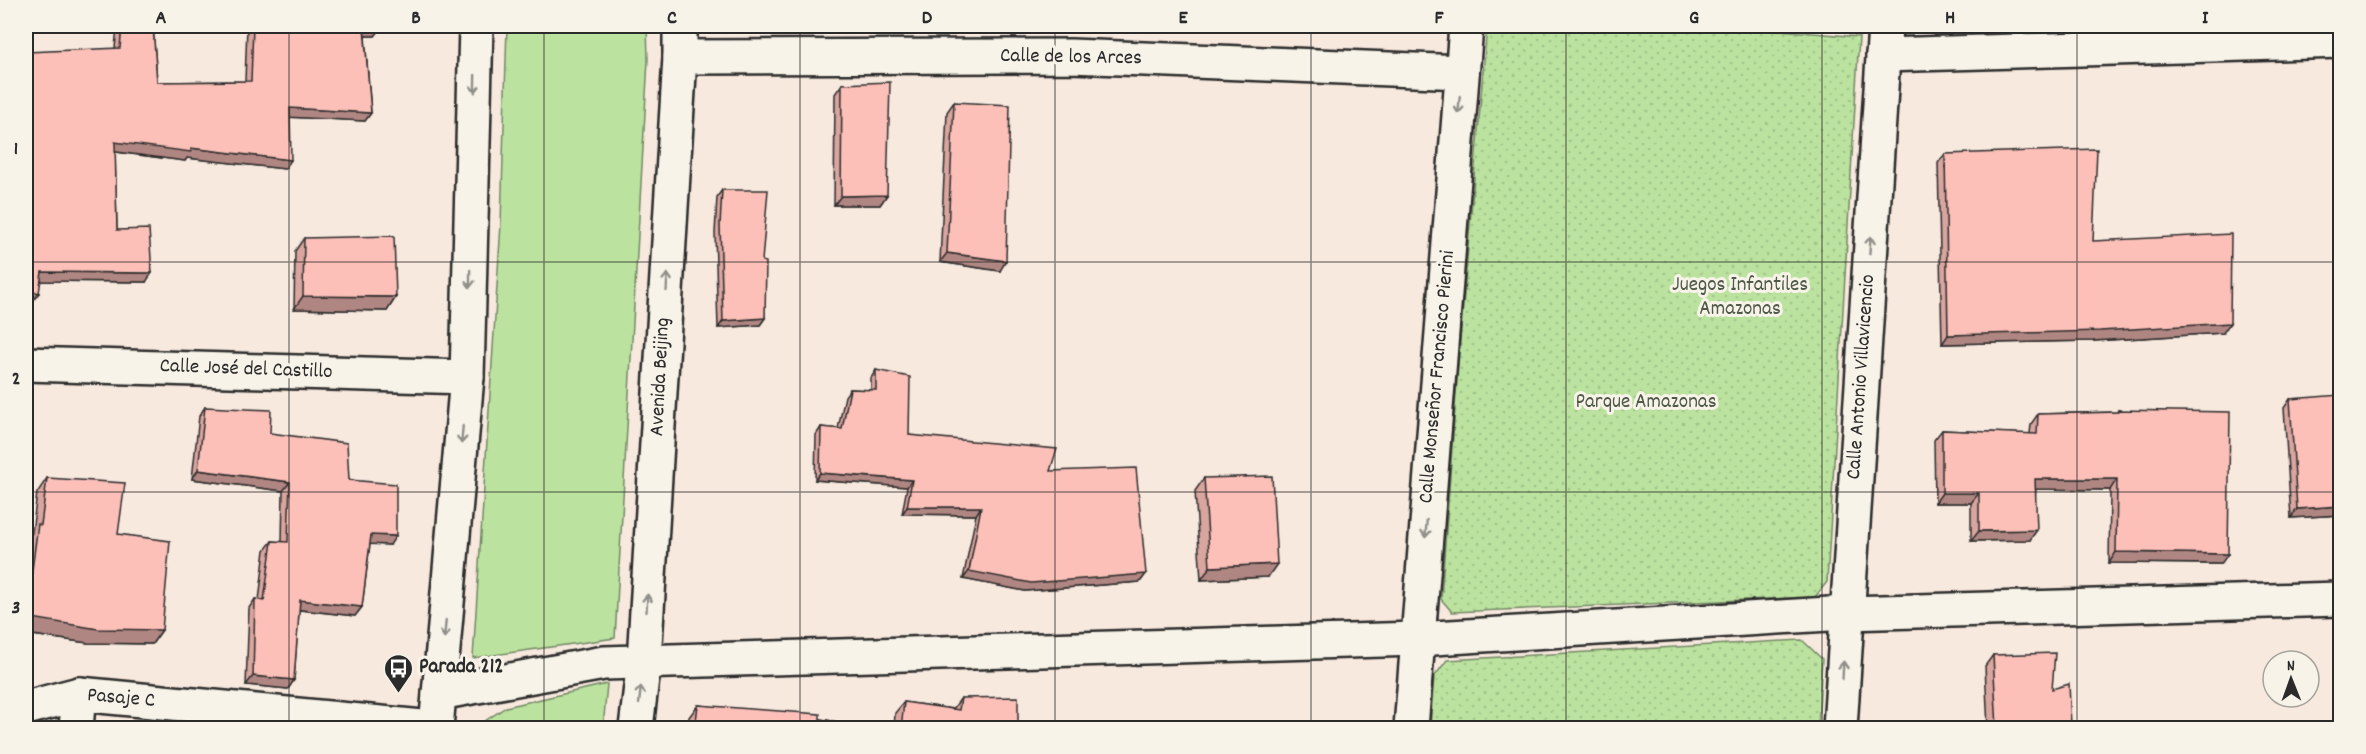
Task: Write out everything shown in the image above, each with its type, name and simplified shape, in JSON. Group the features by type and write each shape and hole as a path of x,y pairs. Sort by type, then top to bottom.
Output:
{"street":[{"path":"435,729 467,377 476,26"},
{"name":"Calle Monseñor Francisco Pierini","path":"1411,729 1466,26"},
{"path":"1884,40 2340,41"},
{"name":"Calle Antonio Villavicencio","path":"1840,729 1884,40"},
{"name":"Calle de los Arces","path":"680,41 1462,72"},
{"name":"Avenida Beijing","path":"636,729 644,661 680,41"},
{"name":"Calle José del Castillo","path":"26,364 467,377"},
{"path":"440,693 604,663 644,661 1417,639 1846,613 2340,599"},
{"path":"76,729 80,694"},
{"name":"Pasaje C","path":"26,708 80,694 435,729"}],"green space":[{"path":"507,26 647,26 648,60 615,638 473,658 501,224"},
{"name":"Parque Amazonas","path":"1487,26 1734,26 1859,37 1827,582 1815,597 1452,612 1441,599"},
{"path":"1802,640 1822,659 1818,728 1430,728 1434,677 1447,660"},
{"path":"607,684 603,728 480,728 482,723 506,707"}],"building":[{"path":"122,26 153,26 157,82 251,81 253,26 382,26 364,27 371,113 290,108 291,160 191,148 191,152 115,142 117,230 149,229 152,273 42,272 39,293 26,289 26,52 120,48"},
{"path":"890,82 887,195 841,196 842,84"},
{"path":"954,102 1010,105 1006,261 947,253"},
{"path":"2097,149 2093,241 2231,234 2230,323 2100,331 1948,335 1945,154"},
{"path":"722,190 768,190 762,261 766,262 765,318 723,321 720,225"},
{"path":"394,236 396,297 303,296 304,238"},
{"path":"876,370 910,377 909,435 1057,449 1050,471 1136,468 1146,574 1031,583 969,571 981,507 907,507 912,480 820,473 821,427 842,429 850,389 876,390"},
{"path":"2340,395 2340,506 2297,509 2290,399"},
{"path":"205,407 271,410 270,433 347,443 349,480 396,484 396,536 371,535 362,607 300,600 294,680 253,676 255,599 264,601 272,541 288,542 290,482 198,470"},
{"path":"2118,410 2230,412 2228,554 2116,552 2117,479 2035,479 2037,530 1979,531 1979,493 1942,493 1942,430 2037,434 2038,414 2118,412"},
{"path":"1272,476 1277,564 1210,567 1204,478"},
{"path":"47,478 125,483 118,534 170,541 162,630 98,629 26,617 38,524 41,525"},
{"path":"2055,653 2052,689 2069,684 2071,726 1997,729 1993,655"},
{"path":"1018,697 1018,729 901,729 904,702 959,710 961,698"},
{"path":"698,705 820,714 820,719 880,729 695,729"}],"place":[{"name":"Parada 212","path":"398,694"}],"park label":[{"name":"Juegos Infantiles Amazonas","path":"1740,298"}]}
